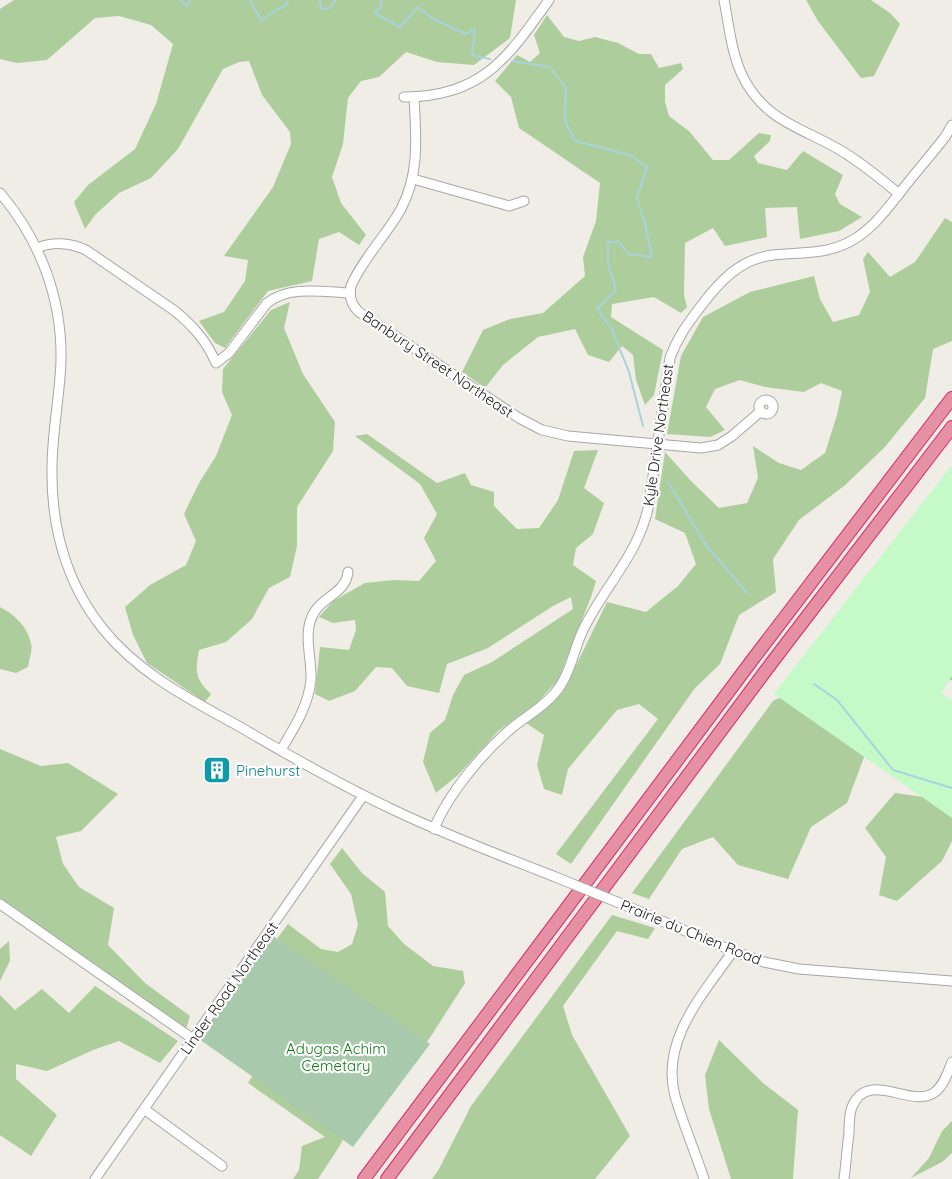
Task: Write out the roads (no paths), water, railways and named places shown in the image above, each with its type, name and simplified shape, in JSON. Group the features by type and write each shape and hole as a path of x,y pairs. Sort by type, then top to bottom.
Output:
{"highway":[{"path":"364,1179 753,659 952,398"},
{"path":"387,1179 773,661 952,427"}],"street":[{"path":"404,97 442,93 456,89 492,69 512,50 548,0"},
{"path":"724,0 732,48 743,76 760,101 782,120 854,159 899,194"},
{"path":"37,248 58,244 73,245 86,250 188,322 207,344 216,363 229,354 267,303 274,298 289,292 350,293 354,280 400,210 413,179 417,147 414,97"},
{"name":"Kyle Drive Northeast","path":"434,829 444,807 483,756 512,728 548,700 562,685 593,611 628,558 641,534 649,504 670,358 679,336 718,283 738,267 772,255 826,250 849,242 872,225 945,137 952,124"},
{"path":"413,179 509,206 524,201"},
{"name":"Prairie du Chien Road","path":"0,193 21,220 37,248 46,268 55,298 61,360 52,465 53,511 61,548 77,589 104,630 131,659 151,676 363,796 434,829 617,902 733,951 764,962 799,969 952,981"},
{"name":"Banbury Street Northeast","path":"350,293 352,302 359,312 530,424 544,430 568,436 658,445 710,447 732,436 760,411"},
{"path":"281,750 300,716 309,693 311,670 308,633 311,617 321,603 345,585 348,572"},
{"name":"Linder Road Northeast","path":"95,1179 363,796"},
{"path":"0,904 193,1040"},
{"path":"704,1179 675,1094 673,1060 676,1045 684,1025 733,951"},
{"path":"844,1179 851,1111 857,1098 868,1091 876,1090 918,1097 931,1095 943,1083 952,1062"},
{"path":"144,1109 222,1166"}],"waterway":[{"path":"180,0 187,6 190,0"},
{"path":"250,0 261,20 287,4 288,0"},
{"path":"320,0 321,9 330,8 336,0"},
{"path":"381,0 381,8 374,13 400,27 418,7 433,19 466,34 475,29 472,55 490,59"},
{"path":"512,61 550,67 566,88 565,121 575,141 630,155 647,167 637,198 652,257 628,254 619,242 608,242 608,264 616,290 597,309 611,327 629,372 643,426"},
{"path":"668,482 706,545 747,593"},
{"path":"814,684 837,700 893,770 952,788"}],"place":[{"name":"Pinehurst","path":"217,770"}],"park label":[{"name":"Adugas Achim Cemetary","path":"336,1056"}]}
